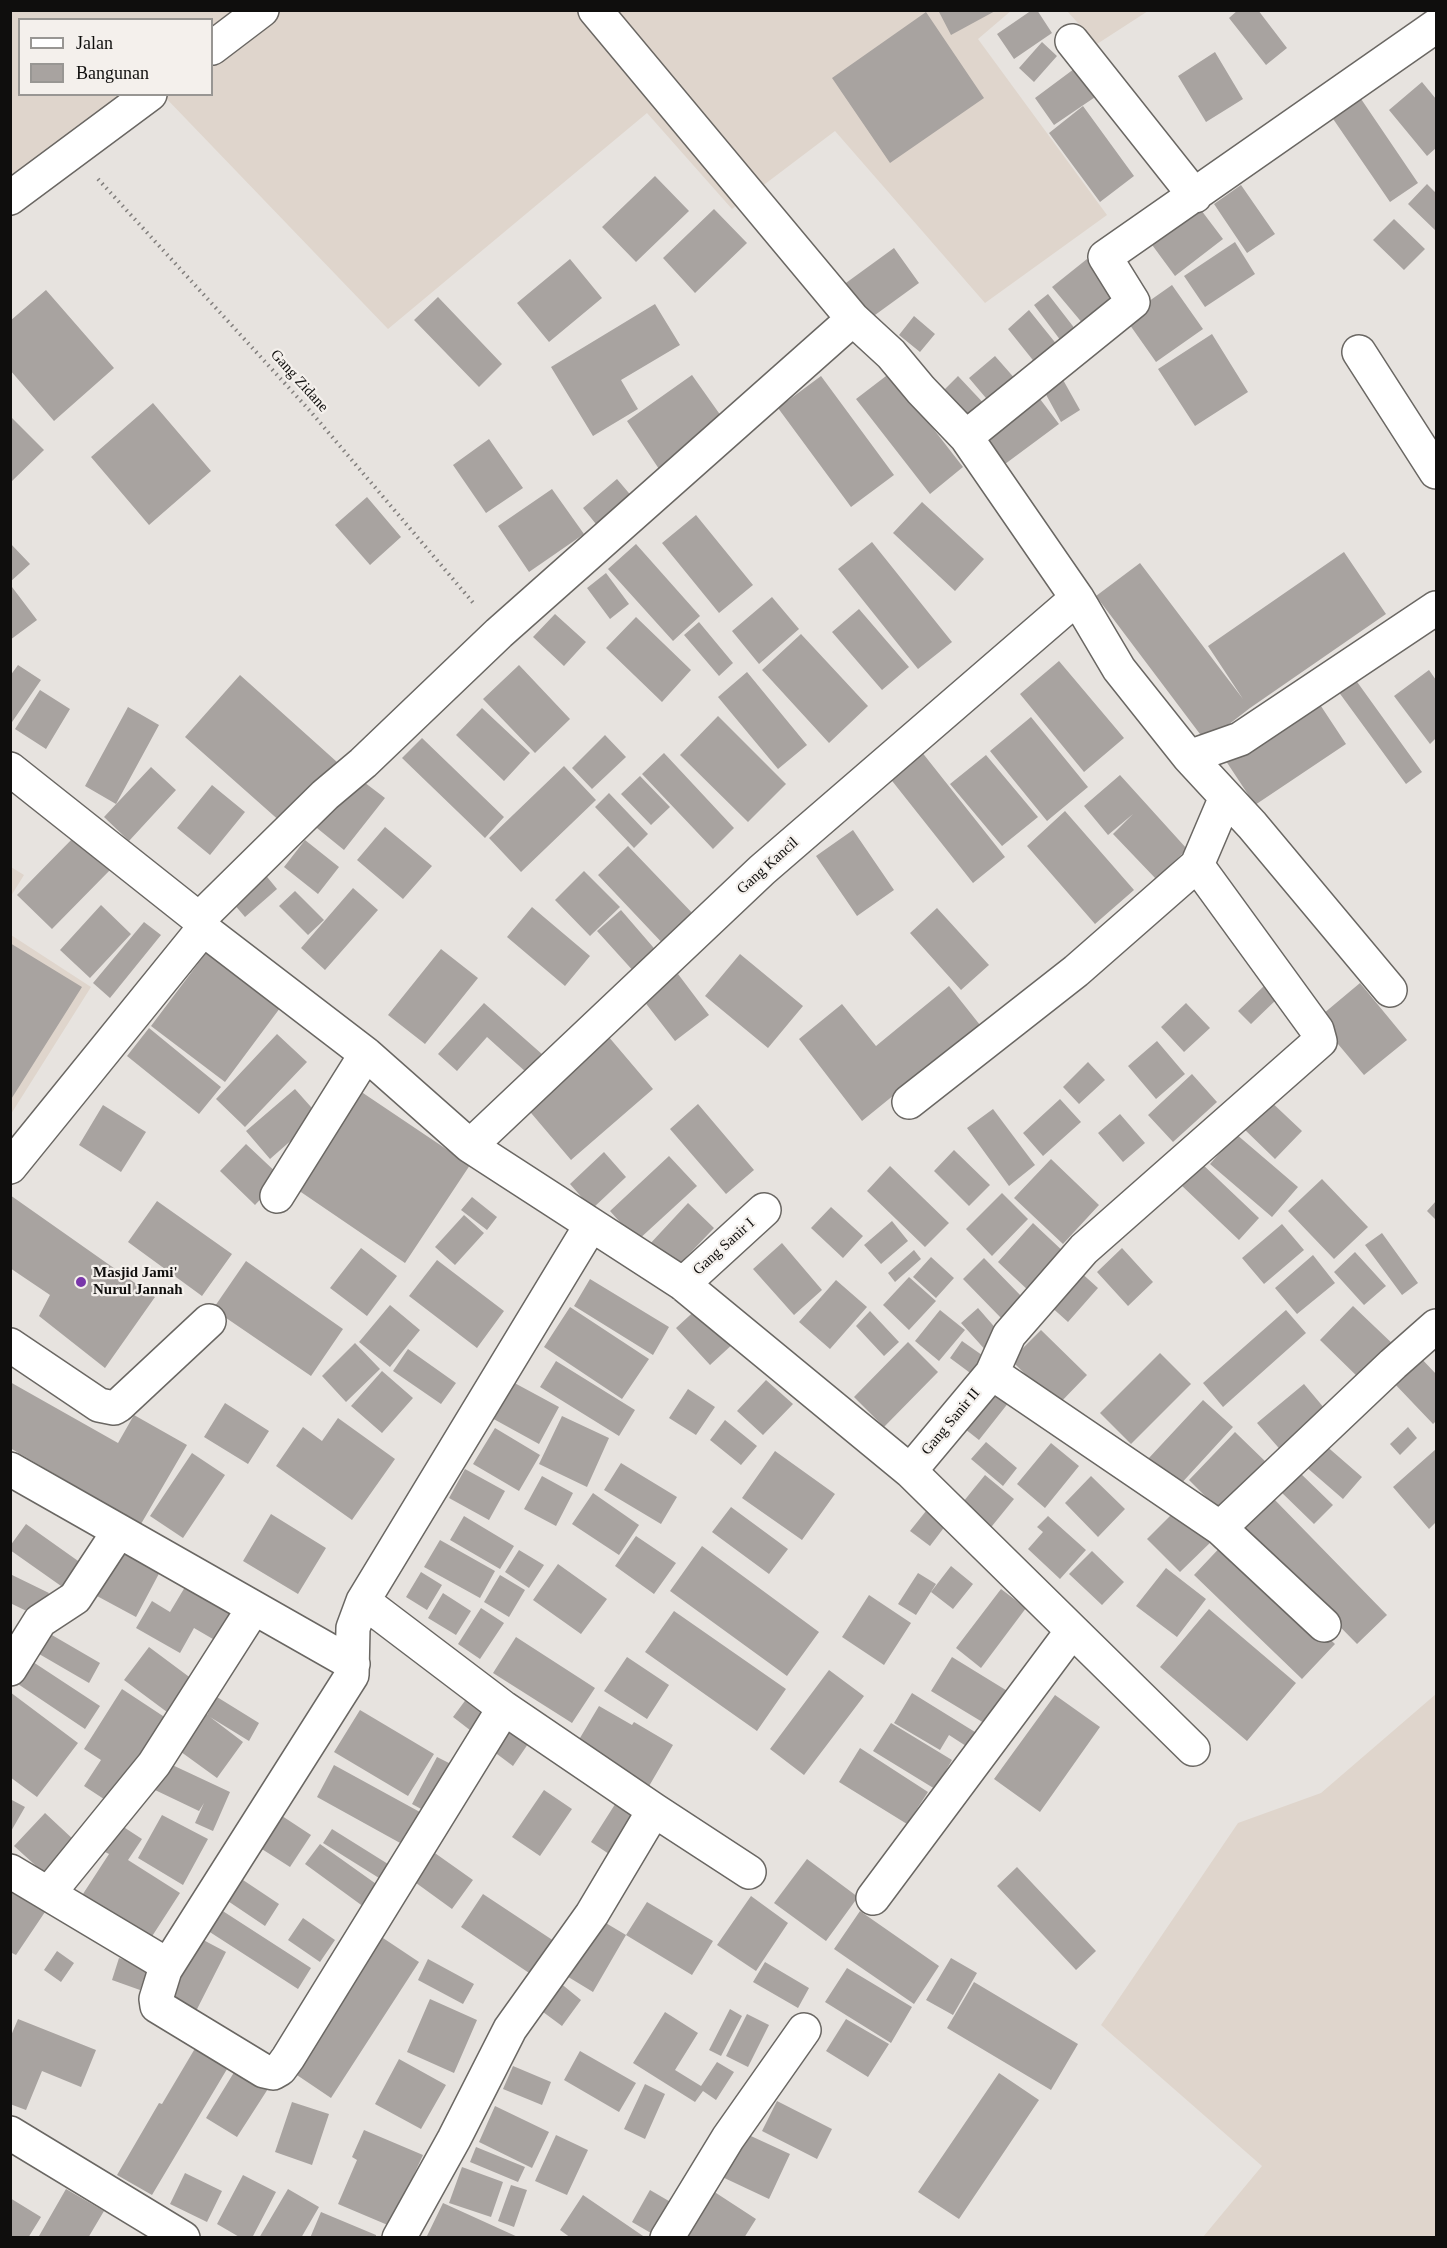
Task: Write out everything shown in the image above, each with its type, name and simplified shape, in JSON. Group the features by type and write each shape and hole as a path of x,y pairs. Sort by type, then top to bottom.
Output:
{"street":[{"path":"213,47 262,10"},
{"path":"595,10 853,319 891,354 921,390 966,437 1077,598 1119,669 1189,757 1252,825 1390,990"},
{"path":"966,437 1132,302 1105,257 1437,26"},
{"path":"1072,41 1195,196"},
{"path":"10,198 147,96"},
{"path":"10,1167 201,924 324,795 363,763 499,633 853,319"},
{"path":"1359,352 1437,472"},
{"name":"Gang Kancil","path":"470,1146 762,870 1077,598"},
{"path":"1189,757 1240,739 1437,608"},
{"path":"10,769 366,1054 470,1146 683,1284 910,1471 1193,1749"},
{"path":"909,1102 1076,971 1197,865 1226,797"},
{"name":"Gang Sanir II","path":"910,1471 992,1373 1009,1335 1084,1249 1320,1041 1317,1030 1197,865"},
{"path":"277,1196 366,1054"},
{"name":"Gang Sanir I","path":"683,1284 764,1210"},
{"path":"504,1707 280,2069 273,2073 264,2071 157,2006 156,1999 165,1970 352,1675 353,1628 363,1601 591,1225"},
{"path":"10,1345 99,1405 114,1408 209,1321"},
{"path":"1220,1528 1393,1364 1437,1326"},
{"path":"992,1373 1220,1528 1324,1625"},
{"path":"10,1469 352,1664"},
{"path":"10,1669 40,1621 75,1598 119,1531"},
{"path":"363,1601 504,1707 749,1872"},
{"path":"49,1893 154,1764 253,1609"},
{"path":"873,1898 1072,1631"},
{"path":"399,2238 454,2139 510,2029 592,1914 654,1810"},
{"path":"10,1871 159,1960 164,1964 165,1970"},
{"path":"667,2238 728,2138 804,2030"},
{"path":"10,2133 166,2234"}],"path":[{"name":"Gang Zidane","path":"73,152 311,412 499,633"}],"shaded area":[{"path":"1012,10 978,39 1107,215 985,303 835,131 732,209 647,113 388,329 164,96 213,96 213,18 18,18 18,96 156,96 11,198 11,11"},
{"path":"1067,11 1148,11 1097,44"},
{"path":"11,867 24,875 11,896"},
{"path":"11,935 91,987 11,1114"},
{"path":"1436,1694 1436,2237 1203,2237 1262,2166 1101,2025 1238,1823 1321,1793"}],"building":[{"path":"938,10 997,10 951,35"},
{"path":"1032,10 1037,10 1052,33 1014,59 997,34"},
{"path":"1238,10 1258,10 1287,48 1266,65 1229,18"},
{"path":"926,12 984,98 890,163 832,78"},
{"path":"1042,42 1057,56 1034,82 1019,68"},
{"path":"1215,52 1243,99 1206,122 1178,76"},
{"path":"1082,63 1104,91 1054,125 1035,98"},
{"path":"1422,82 1436,99 1436,148 1427,156 1389,110"},
{"path":"1355,90 1418,183 1390,202 1327,110"},
{"path":"1083,106 1134,176 1100,202 1049,133"},
{"path":"655,176 689,211 636,262 602,227"},
{"path":"1427,184 1436,193 1436,231 1408,204"},
{"path":"1241,185 1275,234 1247,253 1214,204"},
{"path":"1195,202 1223,239 1175,276 1147,238"},
{"path":"714,209 747,243 695,293 663,258"},
{"path":"1394,219 1425,249 1404,270 1373,240"},
{"path":"1235,242 1255,274 1205,307 1184,276"},
{"path":"894,248 919,283 864,323 839,288"},
{"path":"570,259 602,298 549,342 517,303"},
{"path":"1087,259 1123,302 1089,331 1052,287"},
{"path":"1172,285 1203,329 1156,362 1125,318"},
{"path":"46,290 114,368 54,421 10,370 10,321"},
{"path":"1048,294 1079,334 1064,345 1034,305"},
{"path":"438,297 502,364 479,387 414,320"},
{"path":"655,304 680,345 621,380 638,409 593,436 551,367"},
{"path":"1029,310 1062,351 1040,369 1008,329"},
{"path":"914,316 935,334 920,352 899,335"},
{"path":"1212,334 1248,392 1195,426 1158,369"},
{"path":"995,356 1017,381 991,404 969,378"},
{"path":"890,373 963,467 930,494 856,399"},
{"path":"692,375 726,423 659,469 627,421"},
{"path":"821,376 894,475 851,507 778,408"},
{"path":"958,376 989,409 974,423 943,391"},
{"path":"1062,378 1080,410 1061,422 1043,389"},
{"path":"1037,395 1059,424 1001,467 979,438"},
{"path":"153,403 211,471 149,525 91,457"},
{"path":"10,416 44,450 10,483"},
{"path":"489,439 523,488 486,513 453,465"},
{"path":"617,479 639,505 604,534 583,508"},
{"path":"552,489 584,534 529,572 498,526"},
{"path":"367,497 401,537 370,565 335,525"},
{"path":"922,502 984,559 955,591 893,533"},
{"path":"696,515 753,585 719,613 662,543"},
{"path":"872,542 952,642 918,669 838,569"},
{"path":"10,543 30,564 10,582"},
{"path":"636,544 700,616 673,641 608,569"},
{"path":"1344,552 1386,614 1250,708 1206,742 1096,596 1140,563 1243,699 1208,646"},
{"path":"606,573 629,604 610,619 587,588"},
{"path":"12,587 37,620 10,640 10,588"},
{"path":"772,597 799,629 759,664 732,631"},
{"path":"859,609 909,667 882,690 832,632"},
{"path":"555,614 586,642 564,666 533,637"},
{"path":"636,617 691,670 662,702 606,648"},
{"path":"699,622 733,663 719,676 684,635"},
{"path":"801,634 868,706 829,743 762,670"},
{"path":"1059,661 1124,738 1084,772 1020,694"},
{"path":"18,665 41,680 10,725 10,676"},
{"path":"519,665 570,719 535,753 483,699"},
{"path":"1429,670 1436,680 1436,738 1430,744 1394,696"},
{"path":"747,672 807,745 778,769 718,697"},
{"path":"240,675 337,762 282,823 185,737"},
{"path":"1355,679 1422,772 1406,784 1338,691"},
{"path":"40,690 70,709 46,749 15,729"},
{"path":"1313,694 1346,744 1255,805 1222,755"},
{"path":"128,707 159,725 116,804 85,786"},
{"path":"482,708 530,753 504,781 456,735"},
{"path":"718,716 786,784 748,822 680,755"},
{"path":"1031,717 1088,787 1047,821 990,751"},
{"path":"605,735 626,757 592,789 572,768"},
{"path":"422,738 504,817 485,838 402,758"},
{"path":"921,751 1005,857 973,883 889,777"},
{"path":"664,753 734,828 713,849 642,774"},
{"path":"986,755 1038,817 1002,846 950,784"},
{"path":"564,766 596,800 521,872 489,838"},
{"path":"151,767 176,790 129,841 104,817"},
{"path":"352,773 385,798 344,850 312,824"},
{"path":"1120,775 1187,849 1156,879 1113,834 1133,814 1108,835 1084,806"},
{"path":"640,776 670,807 651,825 621,794"},
{"path":"212,785 245,812 210,855 177,828"},
{"path":"609,793 648,834 634,848 595,807"},
{"path":"1065,811 1134,890 1095,924 1027,846"},
{"path":"385,827 432,866 403,899 357,860"},
{"path":"853,830 894,890 857,916 816,856"},
{"path":"77,834 111,869 52,929 17,895"},
{"path":"305,840 339,867 318,894 284,867"},
{"path":"628,846 697,918 667,948 598,875"},
{"path":"259,867 277,889 245,917 227,896"},
{"path":"584,871 620,907 590,936 555,900"},
{"path":"353,888 378,910 325,970 301,948"},
{"path":"295,891 324,920 308,935 279,906"},
{"path":"101,905 131,934 90,978 60,950"},
{"path":"532,907 590,956 565,986 507,937"},
{"path":"937,908 989,965 961,990 910,933"},
{"path":"621,910 659,954 636,974 597,931"},
{"path":"144,922 161,935 110,998 93,983"},
{"path":"10,943 82,987 10,1101"},
{"path":"441,949 478,978 425,1044 388,1015"},
{"path":"206,953 280,1008 225,1082 151,1026"},
{"path":"740,954 803,1006 768,1048 705,996"},
{"path":"678,974 709,1015 675,1041 644,1001"},
{"path":"1360,983 1407,1040 1364,1075 1317,1019"},
{"path":"949,986 980,1025 862,1121 799,1039 842,1004 876,1046"},
{"path":"1264,986 1277,999 1251,1024 1238,1011"},
{"path":"484,1003 543,1055 527,1073 487,1037 457,1071 438,1054"},
{"path":"1186,1003 1210,1028 1184,1052 1161,1027"},
{"path":"149,1028 221,1087 199,1114 127,1056"},
{"path":"277,1034 307,1062 245,1127 216,1099"},
{"path":"608,1036 653,1089 571,1160 526,1107"},
{"path":"1157,1041 1185,1074 1156,1099 1128,1066"},
{"path":"1088,1062 1105,1080 1079,1104 1063,1087"},
{"path":"1192,1074 1217,1102 1173,1142 1148,1115"},
{"path":"295,1089 319,1116 270,1159 246,1131"},
{"path":"360,1091 470,1165 405,1263 295,1188"},
{"path":"1267,1098 1302,1131 1275,1159 1241,1126"},
{"path":"1060,1099 1081,1122 1043,1156 1023,1133"},
{"path":"698,1104 754,1170 726,1194 670,1129"},
{"path":"103,1105 146,1132 121,1172 79,1145"},
{"path":"993,1109 1035,1165 1009,1186 967,1128"},
{"path":"1120,1114 1145,1143 1123,1162 1098,1133"},
{"path":"1236,1134 1298,1187 1272,1217 1210,1164"},
{"path":"246,1144 281,1177 255,1205 220,1171"},
{"path":"954,1150 990,1185 969,1206 934,1171"},
{"path":"604,1152 626,1177 592,1209 570,1184"},
{"path":"669,1156 697,1186 637,1241 610,1211"},
{"path":"1051,1159 1099,1205 1063,1244 1014,1198"},
{"path":"1200,1162 1259,1218 1239,1240 1180,1184"},
{"path":"890,1166 949,1223 925,1247 867,1191"},
{"path":"1322,1179 1368,1227 1334,1259 1288,1211"},
{"path":"1002,1193 1028,1219 992,1256 966,1229"},
{"name":"Masjid Jami' Nurul Jannah","path":"10,1195 155,1297 105,1368 39,1316 50,1295 10,1268"},
{"path":"472,1197 497,1217 487,1230 461,1210"},
{"path":"157,1201 232,1254 202,1296 128,1242"},
{"path":"1436,1201 1436,1220 1427,1211"},
{"path":"688,1203 714,1228 674,1270 648,1246"},
{"path":"831,1207 863,1236 843,1258 811,1228"},
{"path":"464,1215 484,1233 455,1265 435,1247"},
{"path":"892,1221 908,1241 881,1264 864,1245"},
{"path":"1033,1223 1066,1254 1030,1292 998,1262"},
{"path":"1282,1224 1304,1250 1264,1284 1242,1258"},
{"path":"1382,1233 1418,1283 1402,1295 1365,1245"},
{"path":"782,1243 822,1290 794,1315 753,1269"},
{"path":"361,1248 397,1276 367,1316 330,1288"},
{"path":"1122,1248 1153,1282 1128,1306 1097,1272"},
{"path":"914,1250 921,1259 895,1282 888,1273"},
{"path":"1355,1252 1386,1286 1364,1305 1334,1272"},
{"path":"1313,1255 1335,1283 1297,1314 1275,1288"},
{"path":"931,1257 954,1278 936,1298 913,1277"},
{"path":"984,1258 1023,1298 1002,1319 963,1279"},
{"path":"437,1260 504,1311 477,1348 409,1296"},
{"path":"246,1261 343,1329 311,1376 213,1309"},
{"path":"1078,1270 1098,1288 1068,1322 1048,1304"},
{"path":"909,1277 936,1301 909,1330 883,1305"},
{"path":"590,1279 669,1327 653,1355 574,1306"},
{"path":"836,1280 867,1307 830,1349 799,1322"},
{"path":"390,1305 420,1330 390,1367 359,1342"},
{"path":"701,1305 735,1342 710,1365 676,1328"},
{"path":"1353,1306 1397,1348 1364,1383 1320,1340"},
{"path":"570,1307 649,1359 622,1399 544,1347"},
{"path":"978,1308 1005,1339 989,1354 961,1323"},
{"path":"940,1310 965,1330 939,1361 915,1341"},
{"path":"1286,1310 1306,1333 1223,1407 1203,1383"},
{"path":"870,1311 899,1342 884,1356 856,1326"},
{"path":"1041,1330 1087,1375 1057,1406 1011,1360"},
{"path":"962,1341 989,1360 977,1378 950,1358"},
{"path":"908,1342 938,1372 884,1427 854,1397"},
{"path":"355,1343 380,1369 346,1402 322,1376"},
{"path":"408,1349 456,1383 441,1404 393,1371"},
{"path":"1160,1353 1191,1384 1131,1444 1100,1413"},
{"path":"1419,1356 1436,1374 1436,1421 1433,1424 1393,1382"},
{"path":"556,1361 635,1410 619,1436 540,1387"},
{"path":"382,1371 413,1398 382,1433 351,1406"},
{"path":"509,1380 559,1407 539,1444 490,1417"},
{"path":"766,1380 793,1404 763,1435 737,1411"},
{"path":"10,1382 118,1443 134,1415 187,1445 141,1524 10,1448"},
{"path":"994,1382 1013,1397 979,1440 960,1425"},
{"path":"1304,1384 1330,1415 1284,1454 1257,1423"},
{"path":"688,1389 715,1407 696,1435 669,1418"},
{"path":"1203,1400 1233,1427 1178,1487 1148,1459"},
{"path":"225,1403 269,1431 248,1464 204,1437"},
{"path":"562,1416 609,1438 587,1487 539,1464"},
{"path":"338,1418 395,1459 352,1520 276,1466 303,1427 322,1441"},
{"path":"725,1420 757,1446 741,1465 710,1440"},
{"path":"1408,1427 1417,1438 1400,1455 1390,1444"},
{"path":"495,1428 540,1455 519,1491 473,1464"},
{"path":"1235,1432 1269,1465 1222,1513 1189,1480"},
{"path":"986,1442 1017,1468 1003,1486 971,1459"},
{"path":"1051,1443 1079,1466 1045,1508 1017,1484"},
{"path":"1324,1444 1362,1477 1343,1499 1305,1466"},
{"path":"1436,1449 1436,1522 1429,1529 1393,1487"},
{"path":"775,1451 835,1494 802,1540 742,1498"},
{"path":"192,1453 225,1475 183,1538 150,1516"},
{"path":"621,1463 677,1497 661,1524 604,1490"},
{"path":"465,1469 505,1491 489,1520 449,1498"},
{"path":"1297,1470 1333,1505 1314,1524 1278,1489"},
{"path":"985,1475 1014,1499 988,1531 959,1507"},
{"path":"542,1476 573,1493 556,1526 524,1509"},
{"path":"1091,1476 1125,1509 1098,1537 1065,1503"},
{"path":"593,1493 639,1525 619,1555 572,1524"},
{"path":"1273,1498 1387,1615 1357,1644 1242,1527"},
{"path":"1182,1504 1215,1538 1180,1572 1147,1539"},
{"path":"930,1506 949,1521 930,1546 910,1531"},
{"path":"731,1507 788,1549 769,1574 712,1532"},
{"path":"271,1514 326,1548 298,1594 243,1561"},
{"path":"464,1516 514,1546 500,1569 450,1540"},
{"path":"1048,1516 1086,1550 1060,1579 1028,1549 1043,1532 1037,1527"},
{"path":"26,1524 88,1568 71,1593 10,1550 10,1546"},
{"path":"636,1536 676,1563 654,1594 615,1566"},
{"path":"440,1540 495,1571 480,1598 424,1567"},
{"path":"1227,1540 1335,1644 1302,1679 1194,1575"},
{"path":"119,1542 163,1566 136,1617 97,1596 110,1572"},
{"path":"702,1546 819,1632 787,1676 670,1591"},
{"path":"519,1550 544,1565 529,1588 505,1572"},
{"path":"1092,1551 1124,1582 1102,1605 1069,1574"},
{"path":"558,1564 607,1599 581,1634 533,1600"},
{"path":"951,1566 973,1584 953,1609 931,1592"},
{"path":"1166,1568 1206,1599 1177,1637 1136,1606"},
{"path":"421,1572 442,1585 427,1610 406,1597"},
{"path":"918,1573 936,1584 916,1615 898,1604"},
{"path":"10,1574 49,1593 37,1616 10,1603"},
{"path":"500,1575 525,1590 509,1617 484,1602"},
{"path":"188,1582 236,1611 218,1642 194,1628 180,1653 136,1628 152,1601 170,1612"},
{"path":"1001,1589 1026,1608 981,1668 956,1648"},
{"path":"443,1593 471,1611 456,1635 428,1618"},
{"path":"869,1595 911,1623 884,1665 842,1637"},
{"path":"481,1608 504,1623 480,1659 458,1644"},
{"path":"1209,1609 1296,1683 1247,1741 1160,1667"},
{"path":"674,1611 786,1689 757,1731 645,1652"},
{"path":"45,1631 100,1663 89,1683 34,1651"},
{"path":"516,1637 595,1688 572,1723 493,1673"},
{"path":"149,1647 196,1682 171,1715 124,1680"},
{"path":"627,1657 669,1685 647,1719 604,1691"},
{"path":"952,1657 1009,1692 989,1726 931,1691"},
{"path":"30,1660 100,1706 85,1729 15,1682"},
{"path":"829,1670 864,1696 804,1775 770,1749"},
{"path":"122,1689 166,1718 110,1803 84,1786 101,1760 84,1749"},
{"path":"10,1692 78,1743 37,1797 10,1777"},
{"path":"912,1693 975,1732 966,1746 949,1735 940,1750 894,1723"},
{"path":"470,1694 496,1713 479,1737 453,1717"},
{"path":"1055,1695 1100,1727 1040,1812 994,1779"},
{"path":"217,1697 259,1723 249,1741 210,1717 243,1742 217,1778 177,1749 203,1712 207,1715"},
{"path":"599,1706 632,1725 634,1722 673,1745 645,1793 574,1748"},
{"path":"360,1710 434,1754 408,1796 334,1752"},
{"path":"502,1721 530,1741 513,1766 485,1745"},
{"path":"891,1723 952,1760 935,1789 873,1751"},
{"path":"860,1748 928,1792 907,1824 839,1782"},
{"path":"437,1757 459,1768 434,1816 412,1804"},
{"path":"168,1763 230,1792 213,1831 195,1823 204,1803 199,1811 155,1790"},
{"path":"334,1765 429,1817 411,1849 317,1797"},
{"path":"544,1790 572,1809 540,1856 512,1837"},
{"path":"619,1798 646,1815 618,1860 591,1842"},
{"path":"10,1799 25,1807 10,1833"},
{"path":"276,1812 311,1835 290,1867 254,1844"},
{"path":"45,1813 75,1841 44,1873 14,1846"},
{"path":"162,1815 208,1839 183,1885 138,1858"},
{"path":"122,1826 142,1839 128,1860 180,1893 149,1941 81,1897 109,1854 105,1852"},
{"path":"332,1829 388,1864 379,1878 323,1843"},
{"path":"320,1844 379,1886 364,1907 305,1864"},
{"path":"432,1851 473,1880 452,1909 412,1880"},
{"path":"807,1859 858,1897 826,1941 774,1903"},
{"path":"1017,1867 1096,1951 1076,1970 997,1886"},
{"path":"234,1874 279,1904 265,1926 219,1895"},
{"path":"10,1888 45,1912 16,1955 10,1952"},
{"path":"483,1894 557,1943 535,1977 461,1927"},
{"path":"751,1896 788,1923 756,1971 717,1945"},
{"path":"647,1902 713,1941 692,1975 626,1935"},
{"path":"215,1906 311,1968 298,1989 202,1927"},
{"path":"860,1911 939,1966 914,2004 834,1949"},
{"path":"303,1918 335,1940 320,1962 288,1940"},
{"path":"599,1919 626,1935 593,1992 565,1975"},
{"path":"192,1934 226,1952 192,2019 158,2001"},
{"path":"377,1934 419,1962 331,2098 288,2069"},
{"path":"57,1951 74,1963 61,1982 44,1970"},
{"path":"119,1958 148,1968 140,1990 112,1980"},
{"path":"951,1958 977,1973 953,2015 926,2000"},
{"path":"428,1959 474,1984 463,2004 418,1980"},
{"path":"765,1962 809,1988 798,2008 753,1982"},
{"path":"847,1968 912,2007 891,2043 825,2002"},
{"path":"559,1982 581,2000 562,2026 539,2009"},
{"path":"974,1982 1078,2044 1051,2090 947,2028"},
{"path":"430,1999 477,2020 454,2073 407,2052"},
{"path":"730,2009 742,2016 721,2056 709,2050"},
{"path":"665,2012 698,2033 675,2070 701,2086 717,2062 734,2072 716,2100 703,2091 695,2102 633,2063"},
{"path":"747,2014 769,2025 748,2067 726,2056"},
{"path":"18,2019 96,2050 81,2087 42,2071 26,2110 10,2104 10,2038"},
{"path":"846,2019 889,2044 868,2077 826,2051"},
{"path":"200,2040 233,2059 152,2195 117,2175 159,2103 162,2104"},
{"path":"580,2051 636,2083 619,2112 564,2080"},
{"path":"399,2059 446,2085 421,2129 375,2104"},
{"path":"241,2061 273,2081 237,2137 206,2118"},
{"path":"513,2066 551,2082 542,2105 503,2089"},
{"path":"999,2073 1039,2100 959,2219 918,2192"},
{"path":"645,2084 665,2094 645,2139 624,2129"},
{"path":"777,2101 832,2129 817,2159 762,2131"},
{"path":"292,2102 329,2114 312,2165 275,2152"},
{"path":"495,2106 549,2132 532,2168 479,2142"},
{"path":"364,2130 423,2155 390,2226 338,2204 357,2160 352,2157"},
{"path":"740,2131 790,2154 769,2199 718,2175"},
{"path":"556,2135 588,2150 567,2195 535,2181"},
{"path":"476,2147 525,2167 518,2182 470,2162"},
{"path":"462,2167 503,2182 491,2217 449,2203"},
{"path":"185,2173 222,2191 207,2222 170,2204"},
{"path":"243,2175 276,2192 252,2238 241,2238 217,2224"},
{"path":"511,2185 527,2190 514,2227 498,2221"},
{"path":"66,2189 104,2211 88,2238 42,2238 39,2236"},
{"path":"288,2189 319,2207 301,2238 259,2238"},
{"path":"650,2190 674,2204 656,2236 632,2222"},
{"path":"713,2191 756,2219 744,2238 684,2238"},
{"path":"583,2195 646,2238 571,2238 560,2230"},
{"path":"10,2198 41,2217 28,2238 10,2238"},
{"path":"443,2203 520,2238 427,2236"},
{"path":"321,2212 376,2235 376,2238 310,2238"}],"place":[{"name":"Masjid Jami' Nurul Jannah","path":"81,1282"}]}
